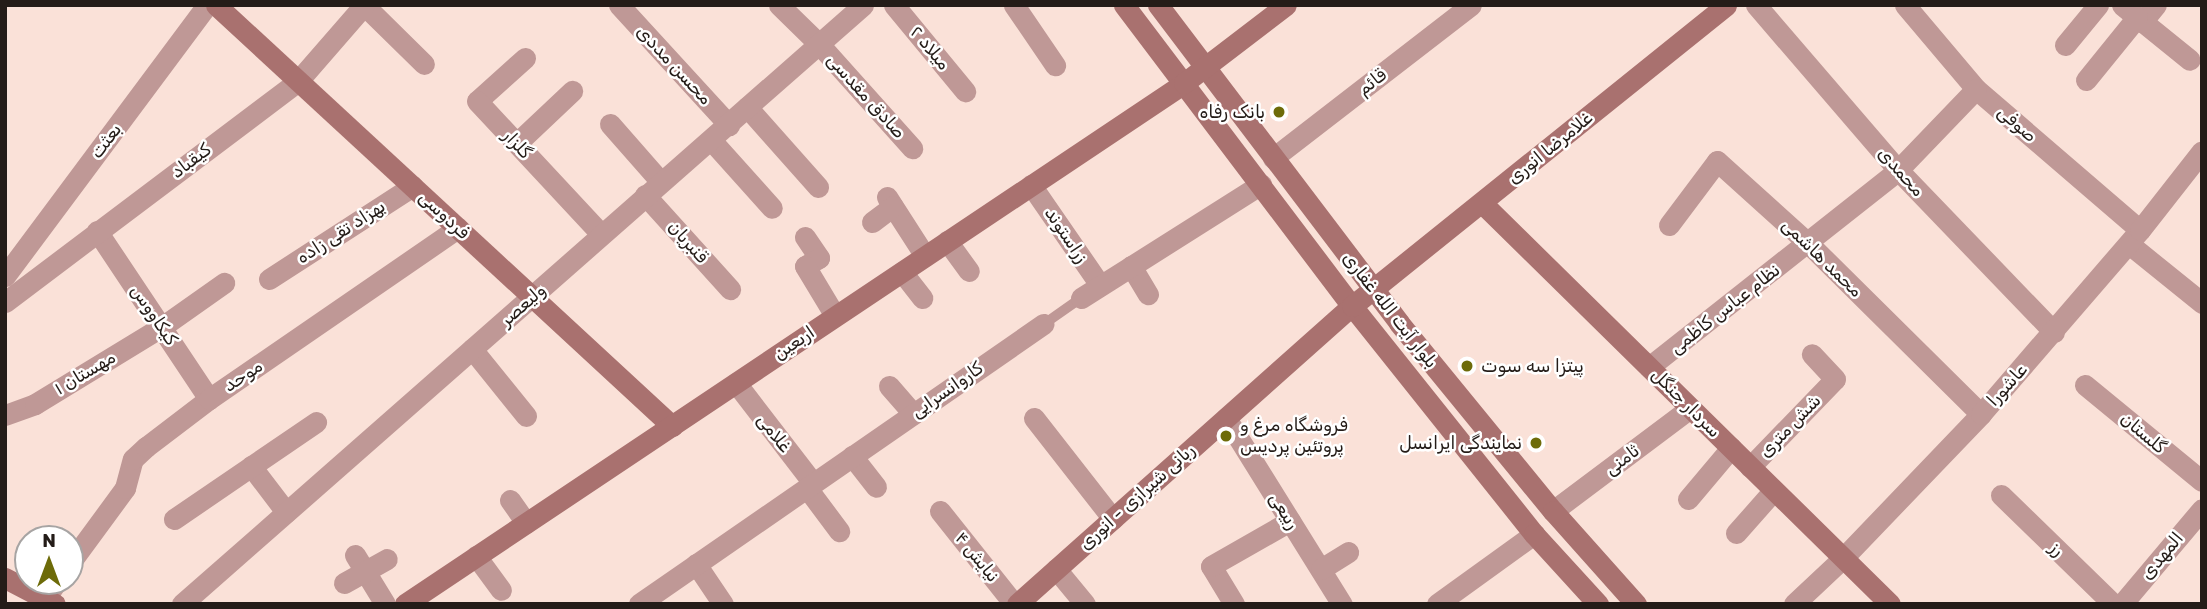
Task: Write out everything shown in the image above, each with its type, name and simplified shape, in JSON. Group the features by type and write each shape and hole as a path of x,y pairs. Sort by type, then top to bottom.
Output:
{"street":[{"name":"بعثت","path":"5,276 207,5"},
{"name":"فردوسی","path":"216,5 672,426"},
{"name":"کیقباد","path":"5,302 298,81 364,5"},
{"path":"364,5 424,64"},
{"name":"صادق مقدسی","path":"779,5 819,44 912,148"},
{"name":"ولیعصر","path":"182,604 863,5"},
{"name":"میلاد ۲","path":"894,5 965,91"},
{"path":"1014,5 1055,65"},
{"name":"بلوار آیت الله غفاری","path":"1124,5 1352,306 1534,534 1598,604"},
{"name":"بلوار آیت الله غفاری","path":"1158,5 1373,290 1553,512 1636,604"},
{"path":"1205,68 1286,5"},
{"name":"قائم","path":"1273,158 1471,5"},
{"name":"غلامرضا انوری","path":"1352,306 1726,5"},
{"name":"محمدی","path":"1756,5 1898,170 2054,332"},
{"name":"صوفی","path":"1905,5 1976,89 2134,237"},
{"path":"2066,45 2098,5"},
{"name":"محسن مددی","path":"621,6 729,125"},
{"path":"2087,80 2139,12 2190,60"},
{"name":"گلزار","path":"525,58 477,101 601,234"},
{"name":"اربعین","path":"405,604 1205,68"},
{"name":"نظام عباس کاظمی","path":"1649,367 1808,244 1898,170 1976,89"},
{"path":"517,144 572,91"},
{"path":"747,107 818,187"},
{"name":"قنبریان","path":"610,124 653,188 730,289"},
{"path":"711,140 772,208"},
{"name":"عاشورا","path":"1794,604 1843,558 1981,414 2134,237 2202,150"},
{"name":"محمد هاشمی","path":"1669,225 1717,161 1808,244 1981,414"},
{"name":"کاروانسرایی","path":"1081,298 1261,184"},
{"name":"زراستوند","path":"1031,185 1100,285"},
{"name":"بهزاد تقی زاده","path":"269,279 412,186"},
{"path":"872,222 890,201 925,256"},
{"name":"سردار جنگل","path":"1482,203 1890,604"},
{"name":"موحد","path":"84,544 125,488 133,459 209,400 458,228"},
{"name":"کیکاووس","path":"97,231 163,326 209,400"},
{"path":"805,237 819,258 805,266 835,316"},
{"path":"2134,237 2202,303"},
{"path":"947,242 969,271"},
{"path":"1131,266 1148,294"},
{"path":"902,272 922,298"},
{"name":"مهستان ۱","path":"5,415 35,404 163,326 224,283"},
{"name":"ربانی شیرازی - انوری","path":"1015,604 1352,306"},
{"name":"کاروانسرایی","path":"639,604 1044,324"},
{"path":"472,349 526,416"},
{"name":"شش متری","path":"1750,467 1835,379 1812,354"},
{"name":"غلامی","path":"736,383 810,485 839,531"},
{"name":"گلستان","path":"2085,384 2199,473"},
{"path":"889,386 913,414"},
{"name":"ثامنی","path":"1553,512 1690,408"},
{"path":"1034,418 1113,519"},
{"name":"ربیعی","path":"1226,418 1342,604"},
{"path":"174,519 316,422"},
{"path":"1688,499 1731,448"},
{"path":"852,456 876,487"},
{"path":"251,466 286,512"},
{"path":"1735,533 1774,490"},
{"name":"رز","path":"2001,495 2113,604"},
{"path":"510,500 526,523"},
{"name":"نیایش ۴","path":"940,511 1015,604"},
{"path":"1234,604 1211,566 1290,521"},
{"name":"المهدی","path":"2122,604 2197,521"},
{"path":"1437,604 1534,534"},
{"path":"1321,569 1348,552"},
{"path":"477,556 500,590"},
{"path":"344,583 360,563 387,559"},
{"path":"360,563 385,604"},
{"path":"696,564 723,604"},
{"path":"1056,569 1085,604"},
{"path":"5,578 47,602"}],"lane":[{"name":"کاروانسرایی","path":"1044,324 1081,298"}],"place":[{"name":"بانک رفاه","path":"1279,112"},
{"name":"پیتزا سه سوت","path":"1467,366"},
{"name":"فروشگاه مرغ و پروتئین پردیس","path":"1226,436"},
{"name":"نمایندگی ایرانسل","path":"1536,443"}]}
